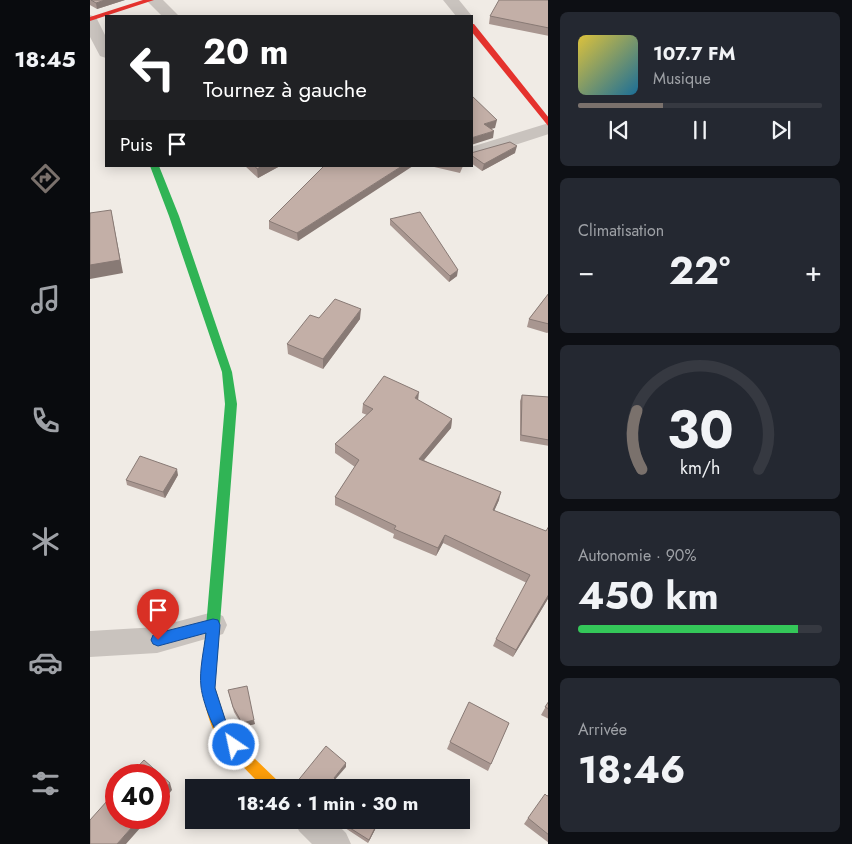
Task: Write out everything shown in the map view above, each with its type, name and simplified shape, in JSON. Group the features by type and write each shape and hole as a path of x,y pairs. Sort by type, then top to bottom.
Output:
{"street":[{"path":"105,51 90,19 150,0"},
{"path":"154,0 170,15"},
{"path":"451,0 463,15"},
{"path":"473,29 548,127 473,152"},
{"path":"154,167 174,216 227,372 232,404 208,688 221,729 246,760 266,779"},
{"path":"90,644 158,640 213,625"},
{"path":"319,829 335,844"}],"building":[{"path":"91,0 105,0 96,3"},
{"path":"499,0 548,0 548,28 490,16"},
{"path":"473,97 497,120 484,124 494,131 473,137"},
{"path":"510,142 517,146 484,164 473,156 473,152"},
{"path":"323,167 400,167 297,233 269,221"},
{"path":"111,210 120,260 90,265 90,213"},
{"path":"420,212 458,270 450,276 390,219"},
{"path":"548,294 548,324 529,319"},
{"path":"335,299 361,309 323,359 287,344 310,315 319,318"},
{"path":"384,376 419,392 415,398 452,419 419,459 501,492 493,510 546,531 548,528 548,596 516,650 496,639 530,575 445,535 438,548 394,529 396,526 335,497 359,460 335,444 373,409 363,404"},
{"path":"522,395 548,397 548,440 521,435"},
{"path":"140,456 177,469 163,492 126,480"},
{"path":"247,686 254,720 242,723 233,707 228,690"},
{"path":"469,702 509,723 491,764 450,742"},
{"path":"326,746 346,763 334,778 335,779 299,779"},
{"path":"144,760 149,764 140,764"},
{"path":"545,794 548,796 548,834 528,818"},
{"path":"105,803 105,829 130,829 117,844 90,844 90,820"},
{"path":"352,829 374,829 369,840"}],"traffic: fast":[{"path":"154,167 174,216 227,372 231,404 210,662"}],"traffic: slow":[{"path":"210,662 208,687 221,729 246,760 266,779"}],"traffic: jam":[{"path":"90,19 150,0"},
{"path":"473,29 548,124"}],"route":[{"path":"158,640 213,625 208,688 221,729 234,745"}]}
